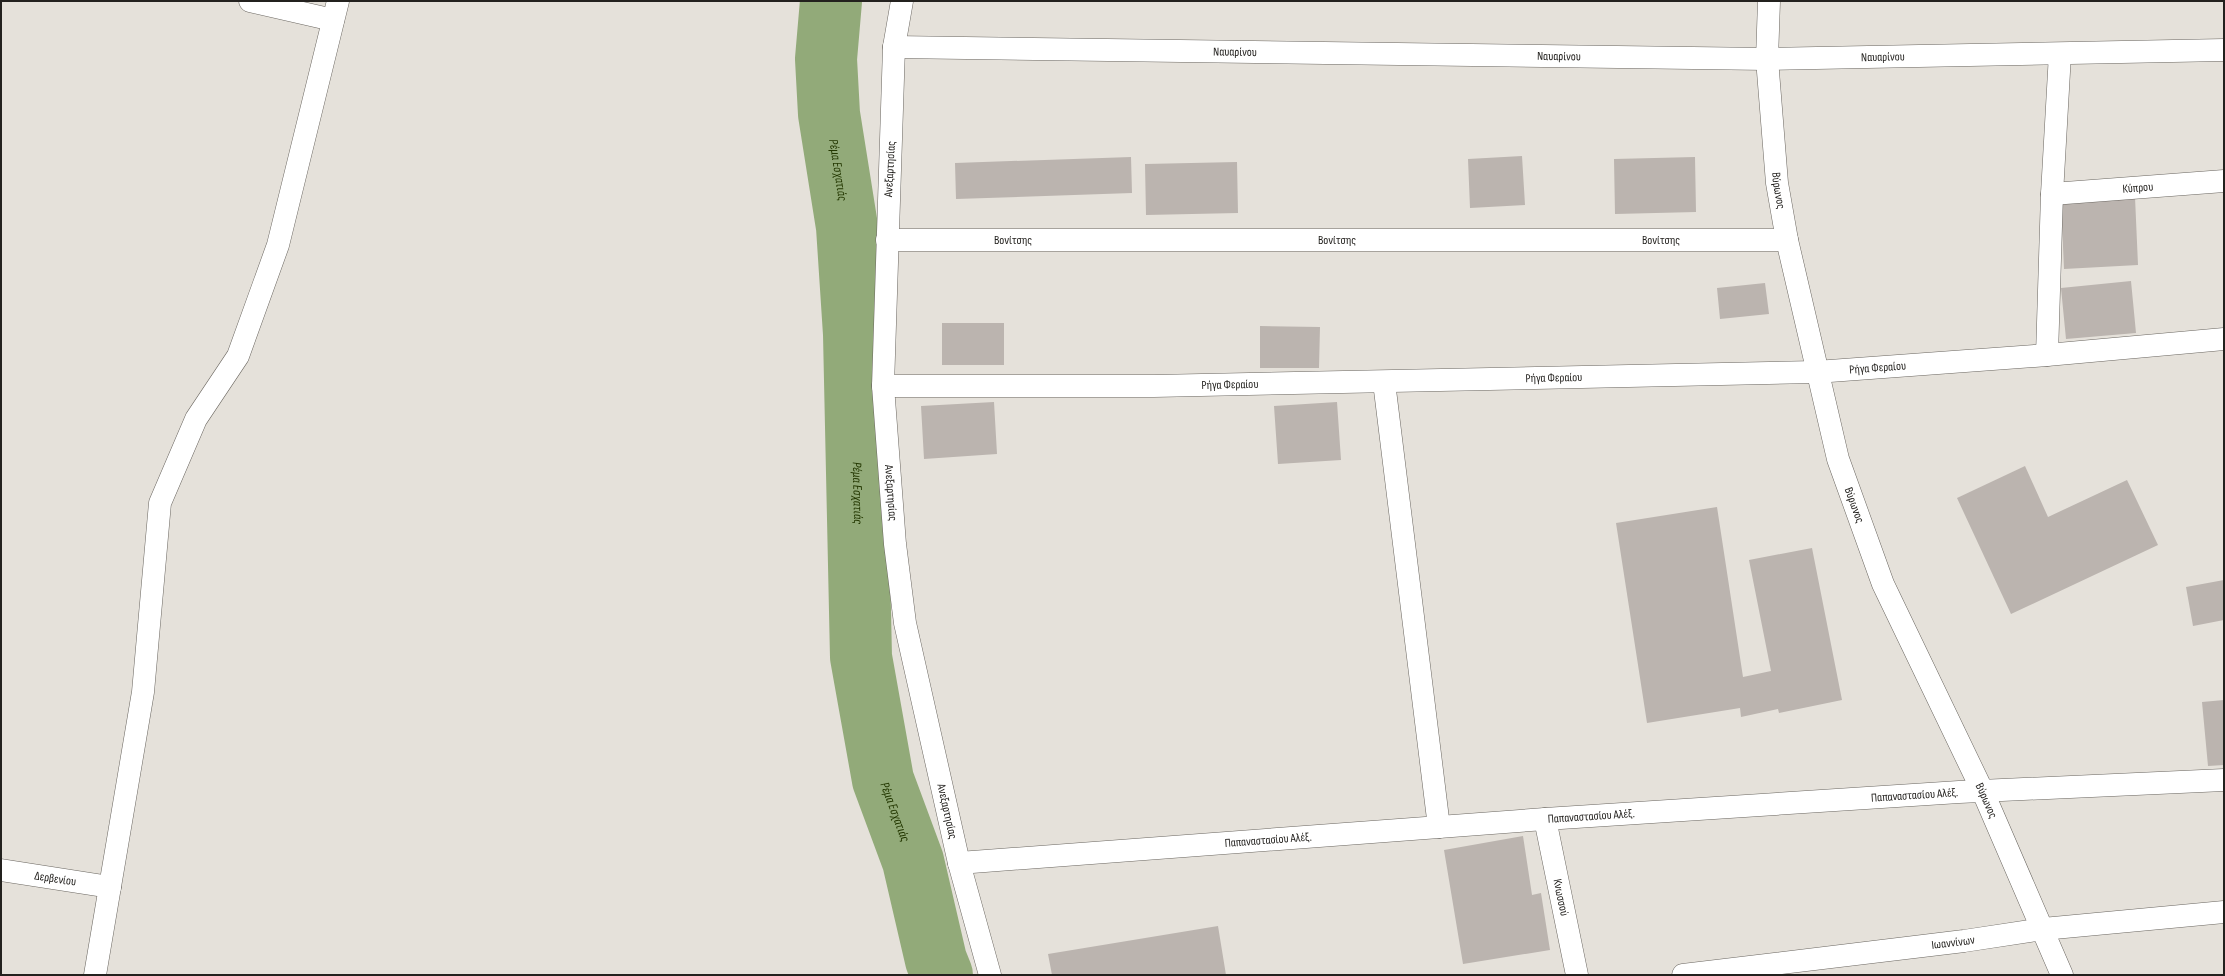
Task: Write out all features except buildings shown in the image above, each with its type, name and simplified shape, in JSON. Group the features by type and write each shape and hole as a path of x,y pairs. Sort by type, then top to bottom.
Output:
{"street":[{"path":"95,975 143,692 160,503 196,419 238,356 275,252 336,10 250,1"},
{"name":"Ανεξαρτησίας","path":"902,1 894,47 883,386 895,544 905,623 959,863 990,975"},
{"name":"Βύρωνος","path":"1769,1 1767,60 1777,184 1787,240 1816,372 1838,460 1883,584 1983,792 2062,975"},
{"name":"Ναυαρίνου","path":"894,47 1767,60 2224,50"},
{"path":"2047,356 2052,194 2060,54"},
{"name":"Κύπρου","path":"2052,194 2224,181"},
{"name":"Βονίτσης","path":"887,240 1787,240"},
{"name":"Ρήγα Φεραίου","path":"883,386 1154,386 1816,372 2047,356 2224,339"},
{"path":"1384,382 1439,827"},
{"name":"Παπαναστασίου Αλέξ.","path":"959,863 1545,819 1983,792 2224,780"},
{"name":"Κνωσσού","path":"1545,819 1576,975"},
{"name":"Δερβενίου","path":"1,870 110,887"},
{"name":"Ιωαννίνων","path":"1682,975 1964,941 2043,929 2224,912"}],"waterway":[{"name":"Ρέμα Εσχατιάς","path":"831,1 826,59 829,114 847,227 854,334 861,657 883,780 913,861 936,960 942,975"}]}
